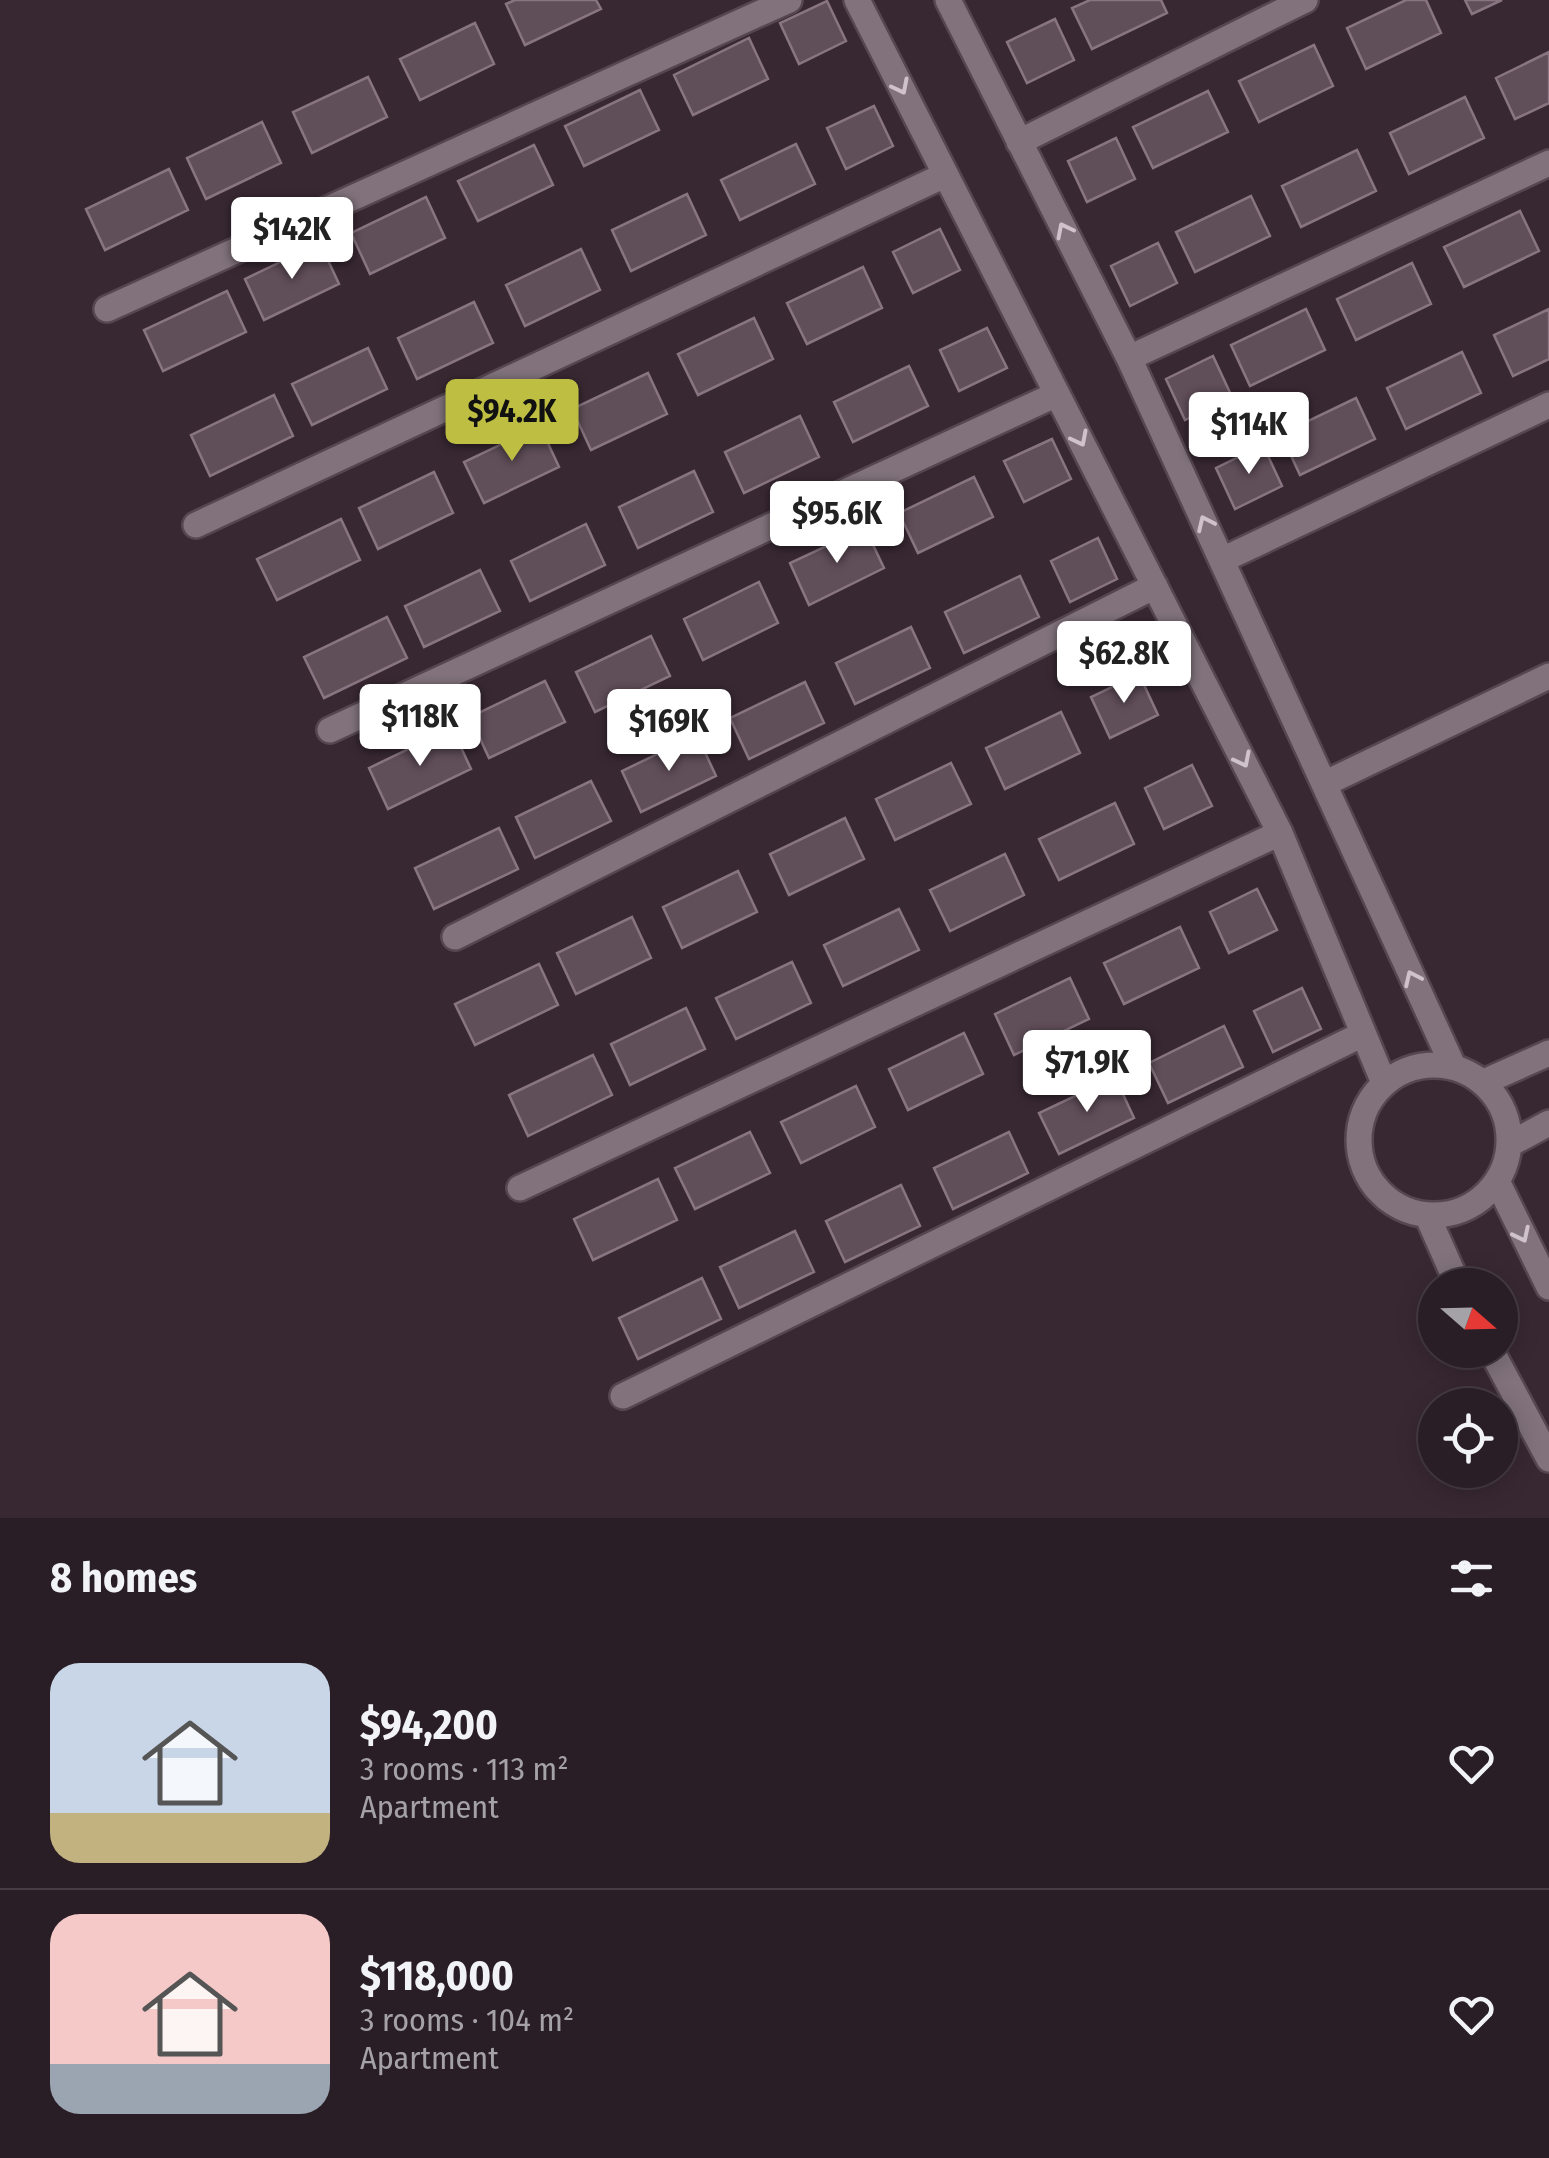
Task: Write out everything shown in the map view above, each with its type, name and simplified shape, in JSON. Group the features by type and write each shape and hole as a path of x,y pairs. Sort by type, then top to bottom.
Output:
{"street":[{"path":"107,309 790,0"},
{"path":"856,0 1280,832 1384,1083"},
{"path":"948,0 1129,358 1453,1066"},
{"path":"1019,142 1305,0"},
{"path":"1129,358 1549,163"},
{"path":"196,525 946,175"},
{"path":"330,730 1057,394"},
{"path":"1222,560 1549,405"},
{"path":"455,937 1155,586"},
{"path":"1324,784 1549,676"},
{"path":"520,1188 1280,832"},
{"path":"623,1396 1363,1034"},
{"path":"1484,1082 1549,1054"},
{"path":"1416,1066 1453,1066 1484,1082 1504,1110 1510,1144 1497,1182 1466,1208 1447,1214 1408,1211 1376,1189 1360,1154 1363,1116 1384,1083 1416,1066"},
{"path":"1510,1144 1549,1123"},
{"path":"1497,1182 1547,1279"},
{"path":"1427,1215 1450,1268"},
{"path":"1501,1368 1549,1459"}],"building":[{"path":"515,0 596,0 601,9 525,45 506,4"},
{"path":"1090,0 1161,0 1167,13 1092,49 1072,8"},
{"path":"1406,0 1426,0 1441,33 1366,69 1347,28"},
{"path":"1465,0 1502,0 1472,14"},
{"path":"827,1 846,41 799,64 780,23"},
{"path":"1055,19 1074,60 1027,83 1007,42"},
{"path":"475,23 494,64 420,100 400,59"},
{"path":"749,38 768,79 693,115 674,75"},
{"path":"1314,45 1333,86 1259,122 1239,81"},
{"path":"1549,52 1549,103 1515,119 1496,78"},
{"path":"368,77 387,117 312,153 293,112"},
{"path":"640,90 659,130 584,166 565,126"},
{"path":"1208,91 1228,132 1153,168 1133,127"},
{"path":"1465,97 1484,138 1409,174 1390,133"},
{"path":"874,106 893,146 846,169 827,128"},
{"path":"262,122 281,163 206,199 187,158"},
{"path":"1116,138 1135,179 1087,202 1068,161"},
{"path":"796,144 815,184 740,220 721,180"},
{"path":"534,145 553,185 478,221 458,181"},
{"path":"1357,150 1376,191 1301,227 1282,186"},
{"path":"169,169 188,210 105,250 86,209"},
{"path":"687,194 706,235 631,271 612,230"},
{"path":"1251,196 1270,236 1195,272 1176,232"},
{"path":"426,197 445,238 370,274 351,233"},
{"path":"1520,211 1539,251 1464,287 1444,247"},
{"path":"940,229 960,270 913,293 893,252"},
{"path":"320,243 339,284 264,320 245,279"},
{"path":"1158,243 1177,283 1130,306 1111,266"},
{"path":"581,249 600,290 525,326 506,285"},
{"path":"1412,263 1431,304 1356,340 1337,299"},
{"path":"863,267 882,308 807,344 787,303"},
{"path":"227,291 246,332 163,371 144,330"},
{"path":"474,302 493,343 417,379 398,338"},
{"path":"1306,309 1325,350 1250,386 1231,345"},
{"path":"1549,309 1549,359 1513,376 1494,335"},
{"path":"754,318 773,359 698,395 678,354"},
{"path":"987,328 1007,368 959,391 940,350"},
{"path":"368,348 387,389 312,425 292,384"},
{"path":"1462,352 1481,393 1406,429 1387,388"},
{"path":"1213,356 1232,397 1185,420 1166,379"},
{"path":"909,366 928,406 853,442 834,402"},
{"path":"648,373 667,414 591,450 572,409"},
{"path":"274,395 293,436 210,476 191,435"},
{"path":"1356,398 1375,439 1300,475 1281,434"},
{"path":"800,416 819,457 744,493 725,452"},
{"path":"540,426 559,467 484,503 464,462"},
{"path":"1052,439 1071,479 1024,502 1004,461"},
{"path":"1263,445 1282,486 1235,509 1216,468"},
{"path":"694,471 713,512 638,548 619,507"},
{"path":"434,472 453,513 378,549 359,508"},
{"path":"974,477 993,517 918,553 899,513"},
{"path":"341,519 360,560 277,600 257,559"},
{"path":"586,524 605,565 530,601 511,561"},
{"path":"865,528 884,568 809,605 790,563"},
{"path":"1098,538 1117,579 1070,602 1051,561"},
{"path":"480,570 500,611 424,647 405,606"},
{"path":"1020,576 1039,617 964,653 945,612"},
{"path":"759,582 778,623 703,660 684,619"},
{"path":"387,617 407,658 324,698 304,657"},
{"path":"911,627 930,668 855,704 836,663"},
{"path":"651,636 670,676 595,712 576,672"},
{"path":"1139,674 1158,715 1110,738 1091,697"},
{"path":"545,681 565,722 489,758 470,717"},
{"path":"805,682 824,723 749,759 730,718"},
{"path":"1061,712 1080,753 1005,789 986,748"},
{"path":"452,728 471,769 388,809 369,768"},
{"path":"697,735 716,776 641,812 622,771"},
{"path":"951,763 971,804 895,840 876,799"},
{"path":"1192,765 1212,806 1164,829 1145,788"},
{"path":"591,781 611,821 535,858 516,817"},
{"path":"1115,803 1134,844 1059,880 1039,839"},
{"path":"845,818 864,859 789,895 770,854"},
{"path":"499,828 518,869 434,909 415,868"},
{"path":"1005,854 1024,895 950,931 930,890"},
{"path":"738,871 757,912 682,948 663,907"},
{"path":"1257,889 1277,930 1229,953 1210,912"},
{"path":"899,909 919,950 843,986 824,945"},
{"path":"632,917 651,958 576,994 557,953"},
{"path":"1180,927 1199,968 1124,1004 1104,963"},
{"path":"792,962 811,1003 736,1039 716,998"},
{"path":"539,964 558,1005 475,1045 455,1004"},
{"path":"1070,978 1089,1019 1014,1055 995,1014"},
{"path":"1302,988 1321,1029 1273,1052 1254,1011"},
{"path":"686,1008 705,1049 630,1085 611,1044"},
{"path":"1224,1026 1243,1067 1168,1103 1149,1063"},
{"path":"964,1033 983,1074 908,1110 889,1069"},
{"path":"593,1055 612,1095 528,1136 509,1095"},
{"path":"1115,1077 1134,1118 1059,1154 1039,1113"},
{"path":"856,1086 875,1127 801,1163 781,1122"},
{"path":"750,1132 770,1173 695,1209 675,1168"},
{"path":"1009,1132 1028,1173 953,1209 934,1168"},
{"path":"658,1179 677,1220 593,1260 574,1219"},
{"path":"901,1185 920,1226 845,1262 826,1221"},
{"path":"795,1231 814,1272 739,1308 720,1267"},
{"path":"702,1278 721,1319 638,1359 619,1318"}]}
